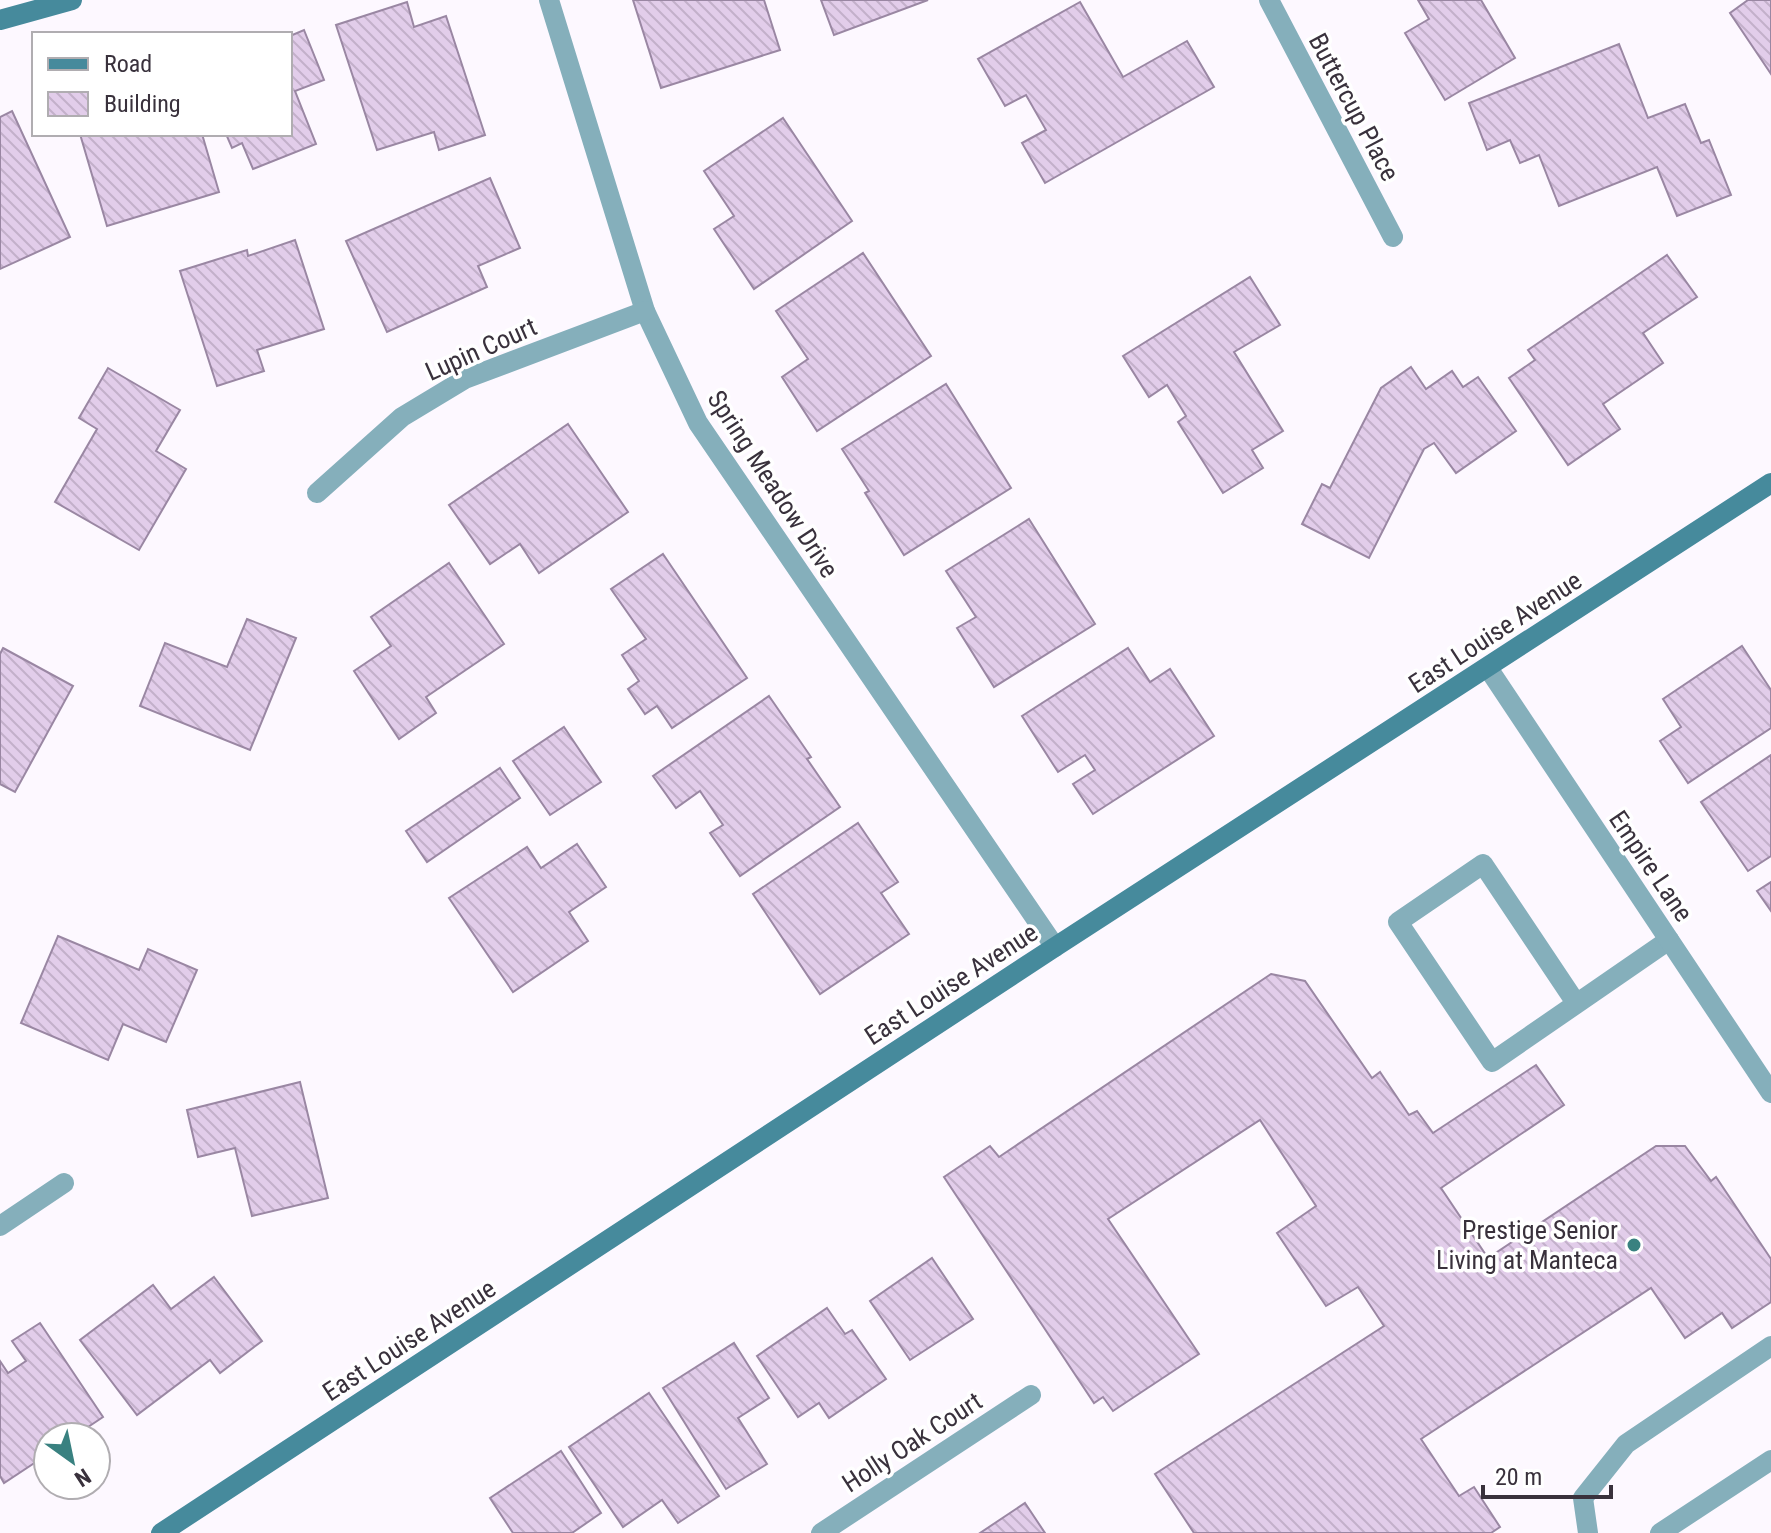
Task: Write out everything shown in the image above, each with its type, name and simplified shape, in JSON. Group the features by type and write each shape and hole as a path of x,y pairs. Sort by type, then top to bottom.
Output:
{"street":[{"path":"0,20 72,0"},
{"name":"Spring Meadow Drive","path":"549,0 645,311 698,423 1055,947"},
{"name":"Buttercup Place","path":"1269,0 1393,237"},
{"name":"Lupin Court","path":"317,493 402,417 465,379 645,311"},
{"name":"East Louise Avenue","path":"161,1533 1055,947 1771,483"},
{"name":"Empire Lane","path":"1488,668 1771,1093"},
{"path":"1576,1003 1483,864 1398,922 1492,1062 1669,940"},
{"path":"0,1226 64,1183"},
{"path":"1588,1533 1583,1498 1626,1444 1771,1346"},
{"name":"Holly Oak Court","path":"821,1533 1031,1395"},
{"path":"1660,1533 1771,1460"}],"building":[{"path":"633,0 764,0 780,50 661,88"},
{"path":"821,0 928,0 834,35"},
{"path":"1418,0 1481,0 1515,58 1445,100 1405,33 1429,19"},
{"path":"1748,0 1771,0 1771,74 1730,13"},
{"path":"407,2 414,27 446,16 485,135 439,150 434,132 377,150 336,25"},
{"path":"1080,2 1123,77 1187,41 1214,87 1045,183 1022,143 1046,130 1026,95 1005,106 978,59"},
{"path":"304,30 324,80 295,91 316,144 253,169 242,143 232,148 227,136 292,136 292,35"},
{"path":"1619,44 1648,118 1685,104 1701,143 1709,140 1731,195 1677,216 1657,167 1559,206 1539,155 1520,163 1510,140 1487,150 1469,103"},
{"path":"12,111 70,237 0,269 0,117"},
{"path":"783,118 852,221 754,289 714,229 734,216 704,171"},
{"path":"81,136 203,136 219,192 107,226"},
{"path":"490,178 520,248 478,266 487,287 387,332 346,241"},
{"path":"295,240 324,329 257,350 264,371 217,386 180,271 247,250 248,256"},
{"path":"863,253 931,356 817,431 782,377 808,359 776,311"},
{"path":"1667,255 1697,297 1643,333 1663,363 1603,404 1620,429 1568,465 1509,378 1535,360 1528,350"},
{"path":"1250,277 1280,325 1234,352 1283,431 1252,450 1263,468 1223,493 1178,422 1186,416 1167,385 1149,397 1123,356"},
{"path":"1411,367 1426,389 1452,371 1463,387 1478,377 1516,431 1456,473 1434,443 1424,449 1369,558 1302,524 1322,484 1330,488 1381,388"},
{"path":"108,368 180,410 156,451 186,469 139,550 55,502 97,429 79,418"},
{"path":"946,384 1011,488 904,555 842,449"},
{"path":"568,424 628,512 539,573 520,544 490,564 449,505"},
{"path":"1029,519 1095,624 994,687 957,628 976,617 946,571"},
{"path":"663,554 747,678 672,728 657,706 645,714 628,689 639,681 622,655 646,639 611,589"},
{"path":"449,563 504,644 426,697 436,713 399,739 354,671 391,646 371,617"},
{"path":"247,619 296,638 250,750 140,706 165,643 227,667"},
{"path":"1742,646 1771,690 1771,728 1688,783 1660,741 1681,727 1663,699"},
{"path":"3,648 73,686 15,792 0,784 0,654"},
{"path":"1128,648 1150,682 1170,669 1214,736 1093,814 1073,784 1095,770 1085,755 1058,772 1022,716"},
{"path":"769,696 811,757 807,759 840,807 740,876 710,833 723,825 700,791 676,808 653,776"},
{"path":"564,727 601,782 550,815 513,761"},
{"path":"1771,755 1771,856 1748,871 1701,802"},
{"path":"500,768 520,798 427,862 406,831"},
{"path":"858,823 898,882 881,893 909,934 820,994 753,894"},
{"path":"577,844 606,887 569,912 588,941 513,992 449,898 527,847 541,868"},
{"path":"1771,882 1771,911 1757,891"},
{"path":"58,936 139,970 148,949 197,970 166,1042 123,1024 108,1060 21,1023"},
{"name":"Prestige Senior Living at Manteca","path":"1271,974 1305,981 1372,1078 1380,1072 1409,1115 1417,1111 1433,1133 1536,1065 1564,1105 1441,1188 1488,1258 1656,1146 1685,1146 1711,1181 1716,1177 1771,1259 1771,1302 1732,1328 1722,1313 1685,1338 1651,1288 1421,1439 1459,1496 1474,1487 1500,1527 1491,1533 1194,1533 1155,1474 1384,1326 1358,1287 1326,1306 1277,1233 1316,1206 1260,1120 1108,1219 1199,1354 1113,1411 1103,1397 1094,1403 944,1177 990,1146 999,1157"},
{"path":"300,1082 328,1198 252,1216 235,1148 198,1157 187,1110"},
{"path":"932,1258 973,1319 910,1360 870,1301"},
{"path":"214,1277 262,1341 220,1373 210,1360 137,1415 80,1340 153,1285 171,1309"},
{"path":"827,1308 845,1334 852,1330 886,1379 829,1418 819,1403 798,1417 757,1356"},
{"path":"40,1323 103,1417 97,1421 32,1421 32,1465 4,1483 0,1476 0,1361 8,1373 26,1361 12,1341"},
{"path":"734,1343 769,1398 738,1418 767,1464 726,1489 663,1388"},
{"path":"649,1393 719,1496 678,1523 662,1500 623,1527 569,1447"},
{"path":"561,1451 601,1513 572,1533 513,1533 490,1498"},
{"path":"1025,1503 1045,1533 980,1533"}],"place":[{"name":"Prestige Senior Living at Manteca","path":"1634,1245"}]}
